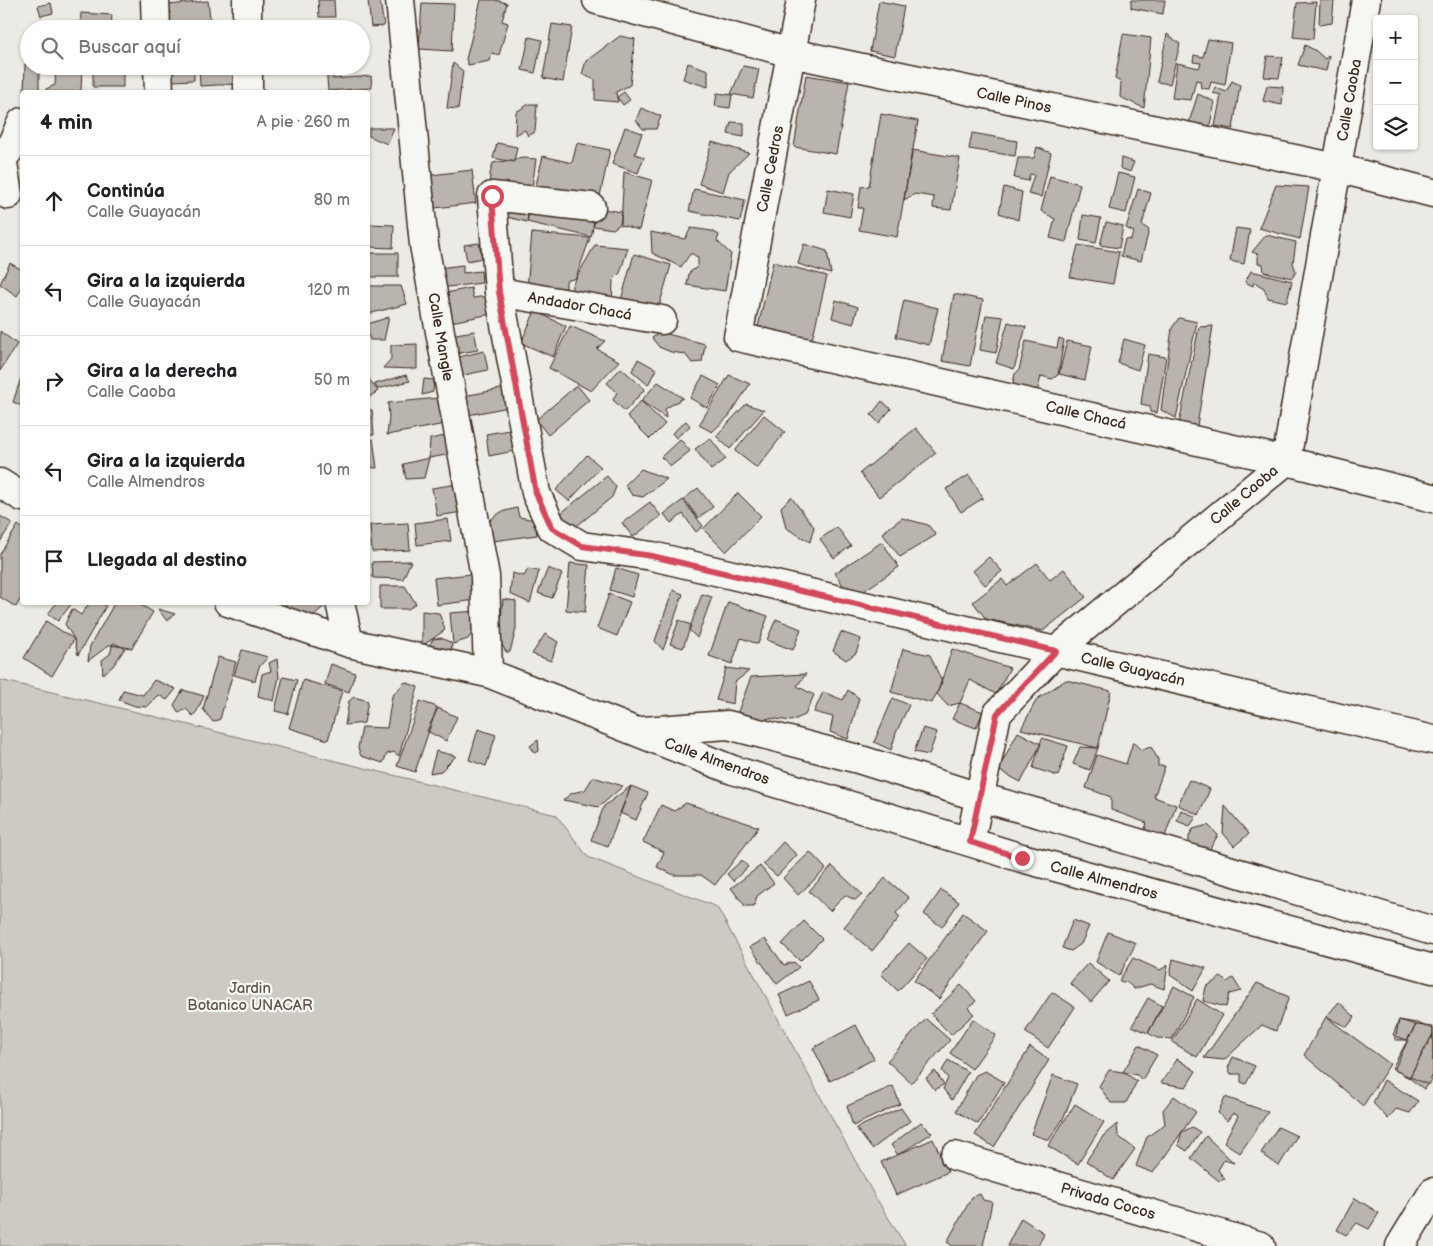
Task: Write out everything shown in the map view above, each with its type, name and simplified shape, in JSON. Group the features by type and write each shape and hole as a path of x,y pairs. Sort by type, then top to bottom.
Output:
{"street":[{"path":"155,0 156,20"},
{"path":"247,0 247,20"},
{"name":"Calle Mangle","path":"400,0 424,245 485,576 488,673"},
{"name":"Calle Pinos","path":"597,0 791,53 1337,168 1433,193"},
{"name":"Calle Cedros","path":"738,337 801,0"},
{"name":"Calle Caoba","path":"970,842 997,714 1056,651 1286,460 1366,0"},
{"path":"158,75 158,90"},
{"path":"248,75 248,90"},
{"path":"8,195 1,156 8,152 20,126"},
{"name":"Calle Guayacán","path":"591,207 492,196 499,292 536,493 552,528 582,546 652,556 1433,740"},
{"name":"Andador Chacá","path":"499,292 662,320"},
{"name":"Calle Chacá","path":"738,337 1286,460 1433,498"},
{"path":"0,483 20,496"},
{"name":"Calle Almendros","path":"237,605 349,643 488,673 733,770 1022,858 1433,970"},
{"path":"341,605 349,643"},
{"name":"Calle Almendros","path":"637,731 728,725 858,759 979,798 1050,817 1433,931"},
{"name":"Privada Cocos","path":"955,1156 1262,1246"},
{"path":"1400,1246 1433,1192"}],"green space":[{"name":"Jardin Botanico UNACAR","path":"0,680 556,815 588,857 717,907 874,1195 906,1246 0,1246"}],"building":[{"path":"318,0 334,0 335,17 319,17"},
{"path":"368,0 380,1 384,26 371,27"},
{"path":"481,0 495,0 507,3 502,21 508,23 499,55 492,53 490,61 468,65 466,59"},
{"path":"1131,0 1165,0 1163,14 1131,8"},
{"path":"1320,0 1334,1 1332,23 1319,25"},
{"path":"208,1 210,20 170,20 168,5"},
{"path":"879,1 904,6 895,56 870,51"},
{"path":"1316,2 1313,39 1293,37 1297,3"},
{"path":"51,3 53,13 41,16 38,6"},
{"path":"422,3 454,4 452,51 419,49"},
{"path":"81,13 112,15 112,20 81,20"},
{"path":"552,24 572,27 563,82 543,78"},
{"path":"1123,34 1151,38 1144,108 1120,97 1121,82 1115,79"},
{"path":"1167,34 1180,44 1170,84 1157,82"},
{"path":"620,36 635,39 630,85 616,92 618,102 595,100 595,80 582,74 586,61"},
{"path":"529,37 542,40 535,73 522,70"},
{"path":"1208,39 1231,43 1225,85 1211,82 1209,89 1201,88 1200,81 1196,80 1191,100 1172,98 1177,63 1199,68 1201,63 1193,62 1194,55 1203,57"},
{"path":"1305,45 1325,59 1329,55 1326,71 1298,65"},
{"path":"1267,56 1283,57 1279,78 1264,77"},
{"path":"453,63 463,71 458,109 447,108"},
{"path":"688,63 708,70 708,87 683,79"},
{"path":"743,66 759,69 753,98 731,94"},
{"path":"25,75 39,75 39,90 24,90"},
{"path":"56,75 82,75 81,90 46,90 55,85"},
{"path":"93,75 123,75 123,87 93,87"},
{"path":"173,75 194,75 194,80 173,81"},
{"path":"199,75 235,75 235,84 200,86"},
{"path":"327,75 333,75 333,79 371,76 372,88 328,90"},
{"path":"806,75 849,82 836,154 794,147"},
{"path":"1232,81 1240,85 1233,129 1215,126 1221,95 1213,93 1215,87 1226,92"},
{"path":"1267,86 1283,87 1282,105 1263,101"},
{"path":"624,92 630,100 623,105 617,97"},
{"path":"717,93 732,95 730,108 715,106"},
{"path":"1198,94 1215,102 1209,129 1189,122"},
{"path":"529,104 537,104 535,132 528,136 525,130 515,135 516,112"},
{"path":"641,108 661,116 656,129 643,129 636,120"},
{"path":"881,114 918,121 897,237 859,230 863,208 858,208 861,187 869,186"},
{"path":"731,122 744,123 744,137 728,134"},
{"path":"625,127 642,133 635,154 644,157 638,173 612,164"},
{"path":"370,128 394,128 387,144 370,136"},
{"path":"972,133 1017,141 1015,156 969,149"},
{"path":"712,142 749,153 729,172 723,192 699,184"},
{"path":"497,143 517,147 514,162 493,158"},
{"path":"577,143 610,150 591,237 527,222 543,156 572,163"},
{"path":"1037,147 1051,153 1041,197 1028,194 1034,175 1030,174 1028,181 1014,178 1018,158 1034,158"},
{"path":"912,150 960,158 951,210 933,208 934,197 915,194 904,200"},
{"path":"523,158 536,159 527,222 511,218 488,217 490,174 493,163"},
{"path":"1121,158 1134,162 1130,172 1120,168"},
{"path":"472,170 476,203 427,209 423,176"},
{"path":"624,172 652,180 639,230 621,225"},
{"path":"1118,173 1135,177 1126,213 1109,209"},
{"path":"1050,176 1080,184 1066,242 1050,238 1055,219 1041,211"},
{"path":"1276,185 1309,187 1300,239 1259,228"},
{"path":"1004,187 1022,192 1018,220 999,213"},
{"path":"694,189 745,200 740,221 689,211"},
{"path":"828,189 854,194 850,217 824,212"},
{"path":"1138,189 1151,193 1142,225 1149,230 1141,261 1121,256 1125,239 1130,240 1134,232 1126,228"},
{"path":"597,208 622,212 620,224 613,229 593,226"},
{"path":"1083,215 1101,218 1096,243 1080,240"},
{"path":"1106,222 1123,226 1119,248 1100,245"},
{"path":"370,224 394,225 393,248 370,247"},
{"path":"691,228 712,231 719,235 717,241 731,254 725,291 687,285 689,273 698,266 698,258 693,254 690,254 681,267 652,253 651,232 685,239"},
{"path":"1236,228 1250,230 1244,264 1230,261"},
{"path":"532,233 590,238 576,278 566,281 566,296 527,288"},
{"path":"1266,235 1296,242 1293,263 1296,272 1292,278 1264,272 1263,264 1258,263 1258,254 1252,252"},
{"path":"479,243 482,258 467,261 464,245"},
{"path":"804,244 827,251 831,274 798,264"},
{"path":"595,245 628,248 620,273 613,280 612,306 571,298 572,285"},
{"path":"1078,245 1119,252 1113,284 1070,277"},
{"path":"370,253 398,253 398,277 370,277"},
{"path":"634,254 671,265 658,310 621,300"},
{"path":"773,262 827,276 811,344 757,331"},
{"path":"10,263 20,269 20,291 17,296 0,284"},
{"path":"463,265 463,273 481,271 482,283 440,288 438,268"},
{"path":"1251,271 1292,281 1287,302 1268,298 1264,288 1254,282 1253,286 1245,282"},
{"path":"370,286 401,286 407,304 370,313"},
{"path":"471,288 473,298 487,296 491,314 446,323 441,294"},
{"path":"954,294 983,300 970,366 942,361"},
{"path":"836,300 858,307 853,324 832,318"},
{"path":"904,300 938,308 929,345 896,337"},
{"path":"535,311 566,326 553,357 521,343"},
{"path":"986,315 1003,317 996,353 980,350"},
{"path":"389,317 384,340 370,340 370,323"},
{"path":"1179,318 1197,322 1176,418 1161,410 1172,328"},
{"path":"1008,322 1026,327 1014,369 996,363"},
{"path":"570,326 605,341 597,349 619,361 591,391 549,368"},
{"path":"1213,326 1196,432 1178,428 1199,327"},
{"path":"0,331 17,344 0,371"},
{"path":"474,331 478,350 454,354 450,335"},
{"path":"660,332 705,344 702,362 692,363 685,354 671,352 659,347 652,338"},
{"path":"1059,338 1064,340 1058,375 1052,379 1041,376 1036,396 1011,391 1015,374 1019,370 1026,341 1057,348"},
{"path":"1124,339 1145,345 1138,370 1118,363"},
{"path":"1067,341 1092,346 1085,380 1059,374"},
{"path":"417,344 417,369 383,368 391,359 391,345"},
{"path":"484,351 488,370 459,376 455,358"},
{"path":"1148,354 1166,357 1157,413 1150,412 1150,406 1141,404"},
{"path":"638,359 656,369 648,385 632,371"},
{"path":"621,368 645,389 625,411 613,400 617,392 607,383"},
{"path":"406,375 410,381 377,389 375,384"},
{"path":"729,375 750,384 729,416 712,432 699,425"},
{"path":"703,376 720,385 707,408 690,398"},
{"path":"424,379 434,380 433,392 422,395"},
{"path":"20,381 20,405 13,402"},
{"path":"370,381 378,391 370,397"},
{"path":"658,382 683,398 665,409 666,418 641,401"},
{"path":"577,385 589,400 548,435 536,420"},
{"path":"506,388 509,407 468,415 464,396"},
{"path":"438,398 445,424 387,435 388,403"},
{"path":"641,401 665,424 650,439 627,416"},
{"path":"882,401 891,409 879,423 871,415"},
{"path":"746,404 764,410 730,449 716,436"},
{"path":"370,410 372,410 374,435 370,435"},
{"path":"764,415 785,432 757,468 735,451"},
{"path":"686,421 690,426 676,438 672,433"},
{"path":"916,428 936,453 879,497 860,473"},
{"path":"515,429 519,450 489,456 486,434"},
{"path":"450,435 452,454 429,458 430,439"},
{"path":"710,438 726,459 711,470 695,449"},
{"path":"373,439 377,468 370,467 370,440"},
{"path":"680,439 690,451 671,466 661,457"},
{"path":"587,455 601,467 569,501 556,490"},
{"path":"429,458 424,478 406,479 403,464"},
{"path":"641,469 667,479 643,497 632,495 625,485"},
{"path":"969,475 983,498 961,512 946,489"},
{"path":"607,476 616,487 612,497 572,530 560,514"},
{"path":"464,483 469,511 437,516 432,488"},
{"path":"698,488 713,507 698,518 684,499"},
{"path":"738,493 761,516 726,552 703,529"},
{"path":"791,497 814,527 810,542 786,528 781,507"},
{"path":"683,500 703,526 696,532 683,514 671,523 664,514"},
{"path":"650,502 661,516 633,537 622,523"},
{"path":"517,508 519,517 535,520 537,535 493,541 490,520 501,512"},
{"path":"0,516 12,523 0,542"},
{"path":"902,518 928,525 936,535 900,557 882,533"},
{"path":"448,519 451,541 417,545 415,523"},
{"path":"408,523 410,550 372,552 370,525"},
{"path":"18,525 20,526 20,600 16,607 0,597 0,554"},
{"path":"837,527 851,546 834,558 820,539"},
{"path":"882,542 899,567 852,599 835,573"},
{"path":"989,557 1002,571 985,585 973,571"},
{"path":"411,561 403,579 373,578 372,562"},
{"path":"570,563 589,565 585,612 566,610"},
{"path":"1037,563 1050,580 1064,569 1086,597 1043,631 986,619 973,602 1002,579 1007,586"},
{"path":"548,568 562,574 552,598 538,593"},
{"path":"616,568 638,575 632,597 610,590"},
{"path":"528,569 539,571 530,603 510,594 512,573 524,576"},
{"path":"472,574 476,600 437,605 434,578"},
{"path":"380,586 405,586 416,604 408,609 380,609"},
{"path":"673,590 683,594 663,650 655,641"},
{"path":"609,594 630,602 617,636 597,628"},
{"path":"702,594 712,597 697,638 689,630"},
{"path":"503,599 516,601 516,629 510,652 506,652 499,639"},
{"path":"728,602 768,616 758,644 741,638 732,664 709,656"},
{"path":"55,605 71,605 58,621 48,614"},
{"path":"88,605 106,606 78,655 74,639 65,624 72,609 81,615"},
{"path":"113,605 141,605 153,612 132,648 109,645 88,661 90,646"},
{"path":"285,605 326,605 308,620 284,607"},
{"path":"158,609 175,614 167,621"},
{"path":"422,611 439,613 445,630 422,646"},
{"path":"478,611 479,623 468,639 453,644 450,613"},
{"path":"776,619 801,629 793,650 767,640"},
{"path":"679,620 691,625 683,648 670,644"},
{"path":"46,621 74,639 52,676 24,658"},
{"path":"841,632 861,639 856,653 846,660 833,651"},
{"path":"545,634 558,642 551,661 532,654"},
{"path":"441,638 450,642 452,645 451,649 445,652 429,646 433,639"},
{"path":"113,643 125,648 113,666 103,674 102,660 110,654"},
{"path":"903,649 930,655 942,682 932,703 891,692"},
{"path":"952,649 1010,668 996,694 970,680 960,703 948,706 937,694"},
{"path":"242,650 268,657 259,667 255,681 234,675"},
{"path":"218,657 236,662 220,719 213,722 203,709"},
{"path":"277,659 279,677 274,701 258,696 262,674 271,671 269,663"},
{"path":"331,664 355,673 349,692 325,684"},
{"path":"726,668 749,671 735,682 733,704 716,700"},
{"path":"806,674 797,686 814,695 805,715 791,721 769,718 760,722 737,714 751,677"},
{"path":"283,677 297,680 288,714 275,711"},
{"path":"154,680 176,689 167,700 159,695 147,707 135,706 119,700 123,690 143,695"},
{"path":"303,680 342,691 328,740 289,728"},
{"path":"1066,680 1111,691 1098,748 1021,729 1037,699"},
{"path":"405,682 418,687 399,756 394,752 387,754 383,763 361,756 358,748 362,727 387,728 392,696"},
{"path":"183,690 204,696 193,716 186,709 179,713 174,705"},
{"path":"848,690 859,698 848,739 830,732 833,717 814,712 823,692 843,700"},
{"path":"354,697 368,701 364,723 345,725 349,701"},
{"path":"893,698 909,705 896,733 891,750 874,742"},
{"path":"420,701 437,707 415,772 397,766"},
{"path":"960,703 983,712 976,728 952,719"},
{"path":"438,708 457,717 446,741 427,731"},
{"path":"923,728 937,732 929,755 914,752"},
{"path":"478,729 496,735 486,766 469,760"},
{"path":"1018,732 1041,744 1021,782 998,770"},
{"path":"1042,738 1068,746 1058,776 1033,768"},
{"path":"538,740 539,751 535,753 530,746"},
{"path":"1133,742 1141,750 1151,747 1158,759 1158,766 1165,766 1154,797 1176,805 1164,839 1144,832 1147,823 1111,810 1111,797 1086,788 1097,755 1126,764"},
{"path":"1080,747 1098,748 1090,770 1073,764"},
{"path":"436,751 456,756 441,771 430,773"},
{"path":"593,777 623,786 599,807 563,800 572,793 585,790"},
{"path":"1189,780 1210,789 1199,815 1178,805"},
{"path":"631,786 608,846 591,840 604,806"},
{"path":"631,786 648,793 636,820 620,813"},
{"path":"686,803 759,827 715,885 701,875 674,875 657,867 664,852 643,842 661,805 674,811"},
{"path":"1225,806 1249,834 1234,846 1223,833"},
{"path":"1181,810 1196,817 1190,826 1177,821"},
{"path":"1208,825 1218,835 1208,852 1189,845 1189,836 1193,829"},
{"path":"783,842 797,855 777,876 763,864"},
{"path":"810,852 826,869 798,895 783,878"},
{"path":"742,860 748,867 733,881 727,874"},
{"path":"760,866 774,883 757,896 754,906 745,906 731,888"},
{"path":"832,866 862,894 855,900 845,895 830,911 809,891"},
{"path":"885,878 909,898 896,913 900,917 872,951 844,927"},
{"path":"941,890 959,902 942,927 924,914"},
{"path":"963,913 988,931 939,999 914,981"},
{"path":"1073,920 1089,926 1081,944 1071,951 1062,948"},
{"path":"804,921 822,939 800,961 782,944"},
{"path":"1108,932 1136,943 1119,976 1096,962"},
{"path":"765,939 784,965 794,962 799,967 777,984 750,947"},
{"path":"909,943 927,959 898,991 881,974"},
{"path":"1133,958 1160,970 1168,965 1164,989 1150,984 1134,989 1128,983 1119,981"},
{"path":"1173,959 1206,968 1193,991 1170,975"},
{"path":"1088,963 1109,981 1091,1002 1070,983"},
{"path":"1221,977 1227,982 1233,978 1241,991 1229,994 1226,1007 1203,1001 1206,987"},
{"path":"809,981 819,1000 788,1014 779,995"},
{"path":"1257,983 1289,997 1276,1031 1262,1025 1224,1060 1204,1058"},
{"path":"961,985 976,1001 968,1008 974,1014 951,1035 931,1014"},
{"path":"1174,986 1194,997 1172,1039 1157,1038 1148,1033"},
{"path":"1052,992 1075,1007 1048,1048 1025,1032"},
{"path":"1148,998 1162,1006 1148,1033 1132,1026"},
{"path":"1197,999 1222,1015 1197,1057 1172,1042"},
{"path":"1339,1002 1355,1017 1347,1027 1326,1017"},
{"path":"1326,1017 1390,1064 1363,1106 1304,1055"},
{"path":"926,1019 950,1040 911,1083 887,1061"},
{"path":"973,1019 996,1035 972,1069 950,1053"},
{"path":"1399,1020 1416,1025 1407,1040 1393,1035"},
{"path":"1399,1020 1417,1023 1433,1029 1433,1079 1429,1085 1394,1070 1408,1040 1395,1040"},
{"path":"856,1025 874,1059 830,1081 813,1048"},
{"path":"1416,1025 1433,1027 1433,1034 1409,1078 1392,1068"},
{"path":"1433,1034 1433,1075 1424,1089 1409,1078"},
{"path":"1139,1045 1157,1055 1142,1080 1137,1075 1123,1072"},
{"path":"1030,1047 1049,1060 994,1147 975,1135"},
{"path":"1233,1057 1255,1066 1246,1084 1241,1082 1241,1074 1231,1074 1228,1068"},
{"path":"1177,1059 1196,1071 1186,1087 1161,1083"},
{"path":"948,1060 968,1072 952,1100 943,1089 948,1078 942,1071"},
{"path":"1109,1070 1123,1072 1137,1081 1126,1103 1111,1103 1099,1086"},
{"path":"935,1071 944,1084 935,1090 926,1078"},
{"path":"985,1071 1004,1082 978,1124 956,1111 976,1075"},
{"path":"1053,1075 1077,1084 1063,1119 1049,1140 1031,1134"},
{"path":"1384,1080 1418,1101 1410,1113 1396,1109 1388,1119 1373,1103"},
{"path":"893,1086 900,1104 853,1126 847,1106"},
{"path":"1174,1096 1196,1112 1153,1173 1136,1166 1147,1137 1165,1124 1163,1110"},
{"path":"1225,1097 1268,1112 1240,1153 1224,1142 1238,1116 1233,1113 1227,1121 1218,1113"},
{"path":"1075,1104 1104,1122 1078,1164 1048,1146"},
{"path":"901,1108 910,1121 872,1149 856,1128"},
{"path":"921,1122 932,1133 898,1155 891,1145"},
{"path":"1117,1124 1118,1136 1135,1149 1113,1180 1086,1161 1104,1135"},
{"path":"1192,1127 1200,1132 1187,1151 1178,1145 1182,1132"},
{"path":"1278,1127 1297,1136 1279,1166 1261,1153"},
{"path":"1206,1136 1234,1163 1224,1160 1218,1170 1225,1179 1219,1181 1191,1158"},
{"path":"933,1139 948,1172 896,1195 881,1162"},
{"path":"980,1194 983,1200 992,1202 983,1246 953,1246 947,1242 972,1197"},
{"path":"1355,1198 1379,1213 1369,1229 1357,1223 1346,1235 1337,1230"},
{"path":"1021,1218 1044,1233 1038,1246 1007,1246"}],"route":[{"path":"492,196 499,292 536,493 552,528 582,546 652,556 1056,651 997,714 970,842 1022,858"}]}
